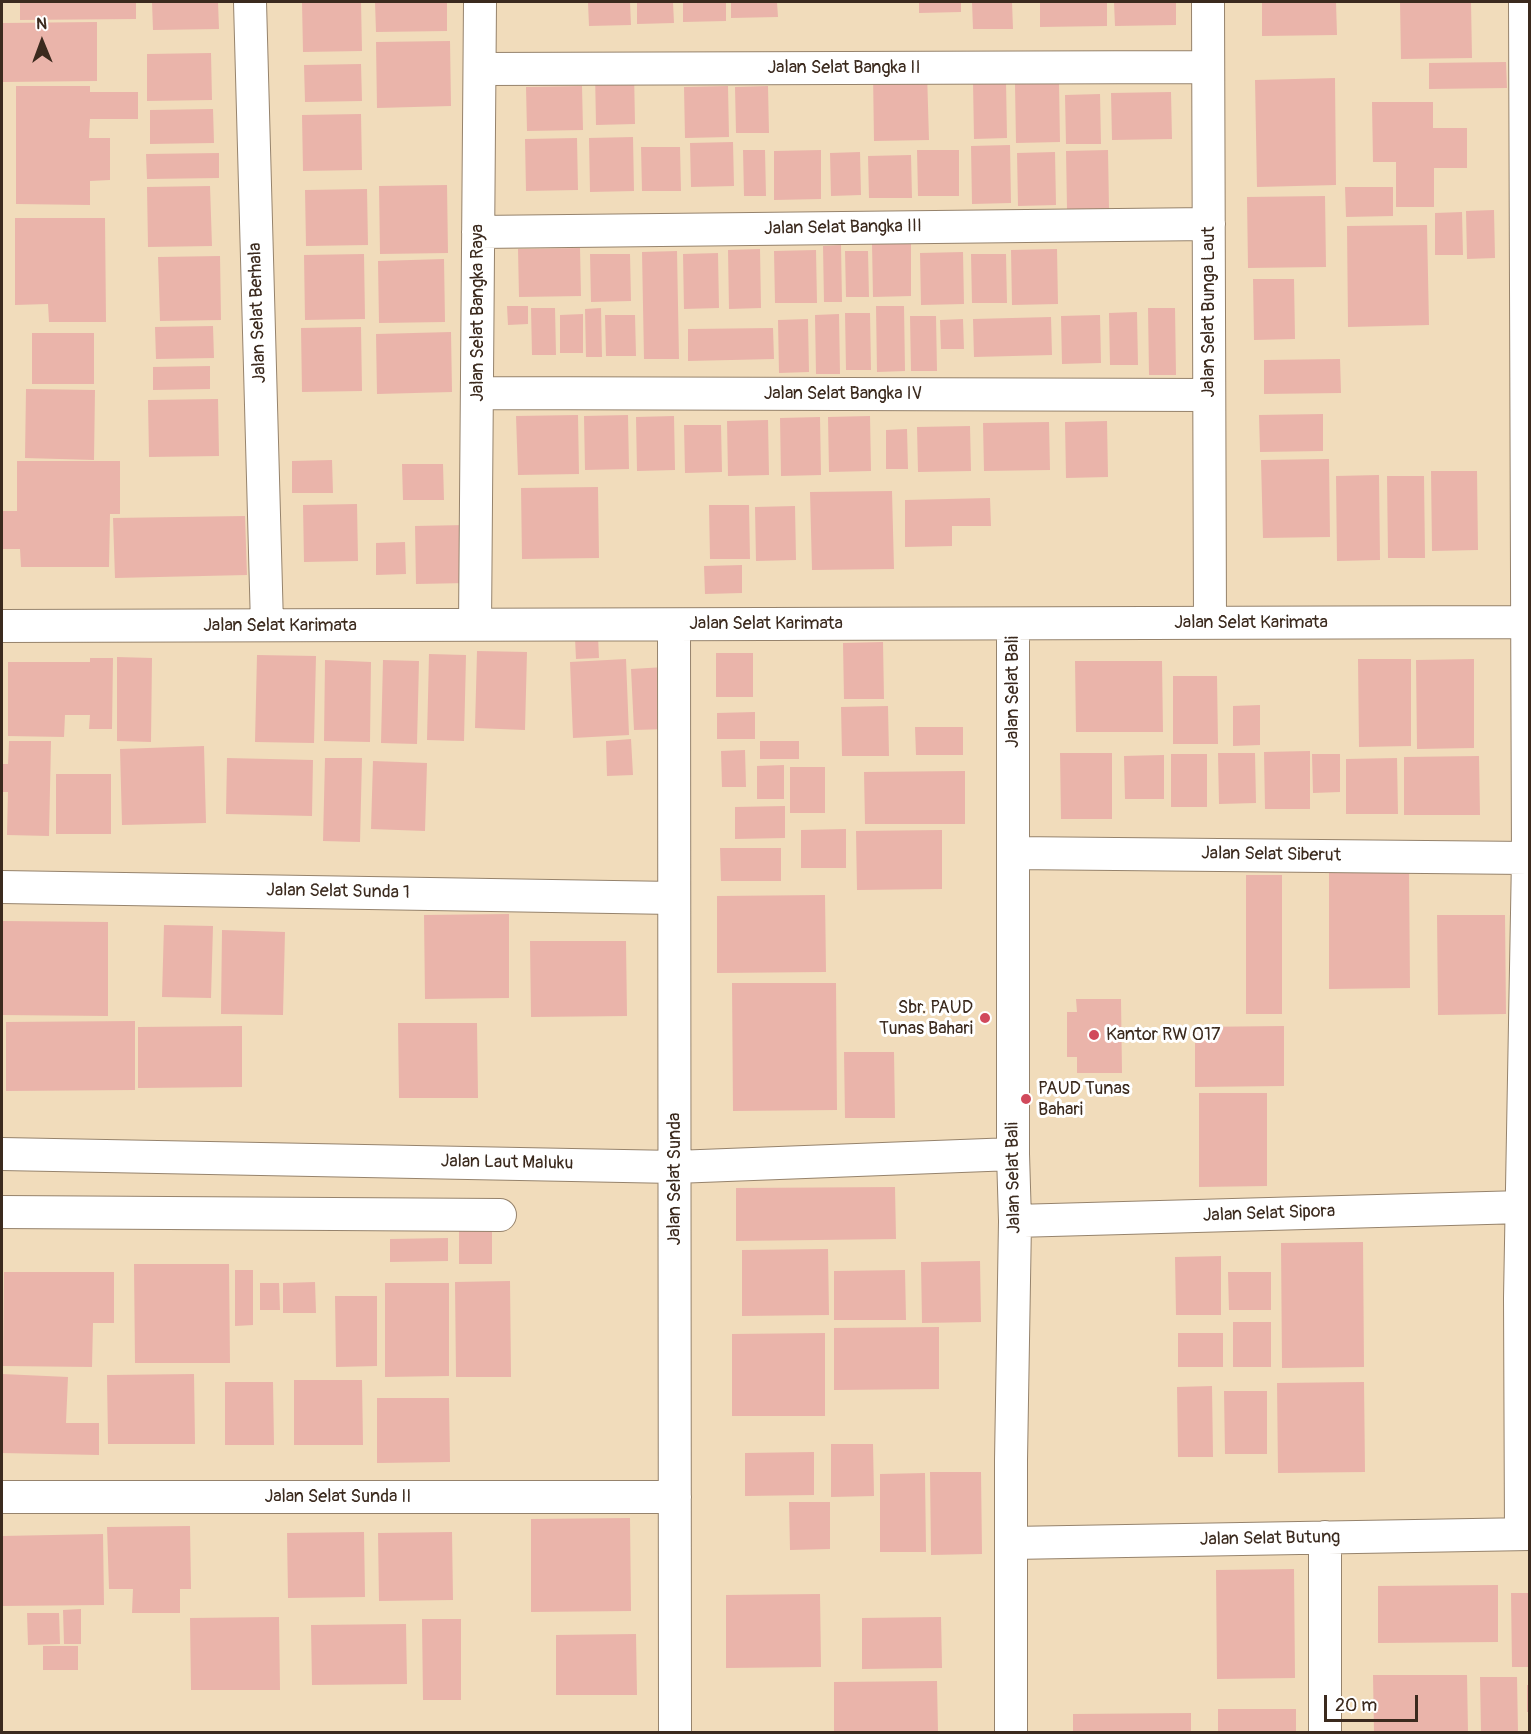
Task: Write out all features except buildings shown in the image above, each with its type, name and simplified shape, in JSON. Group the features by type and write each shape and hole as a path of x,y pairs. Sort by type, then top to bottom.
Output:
{"street":[{"name":"Jalan Selat Berhala","path":"250,2 267,626"},
{"name":"Jalan Selat Bangka Raya","path":"475,626 480,2"},
{"name":"Jalan Selat Bunga Laut","path":"1208,2 1210,622"},
{"path":"1525,2 1528,858 1523,1207 1526,1534"},
{"name":"Jalan Selat Bangka II","path":"480,69 1208,66"},
{"name":"Jalan Selat Bangka III","path":"478,232 1209,224"},
{"name":"Jalan Selat Bangka IV","path":"477,393 1209,395"},
{"name":"Jalan Selat Karimata","path":"2,626 1528,622"},
{"name":"Jalan Selat Bali","path":"1011,1732 1015,1221 1013,624"},
{"name":"Jalan Selat Sunda","path":"674,625 675,1732"},
{"name":"Jalan Selat Siberut","path":"1013,853 1528,858"},
{"name":"Jalan Selat Sunda 1","path":"2,887 674,898"},
{"name":"Jalan Laut Maluku","path":"2,1154 675,1167 1013,1154"},
{"name":"Jalan Selat Sipora","path":"1015,1221 1523,1207"},
{"path":"2,1212 500,1215"},
{"name":"Jalan Selat Sunda II","path":"2,1497 675,1497"},
{"name":"Jalan Selat Butung","path":"1011,1543 1526,1534"},
{"path":"1325,1537 1325,1732"}],"place":[{"name":"Sbr. PAUD Tunas Bahari","path":"985,1018"},
{"name":"Kantor RW 017","path":"1094,1035"},
{"name":"PAUD Tunas Bahari","path":"1026,1099"}]}
